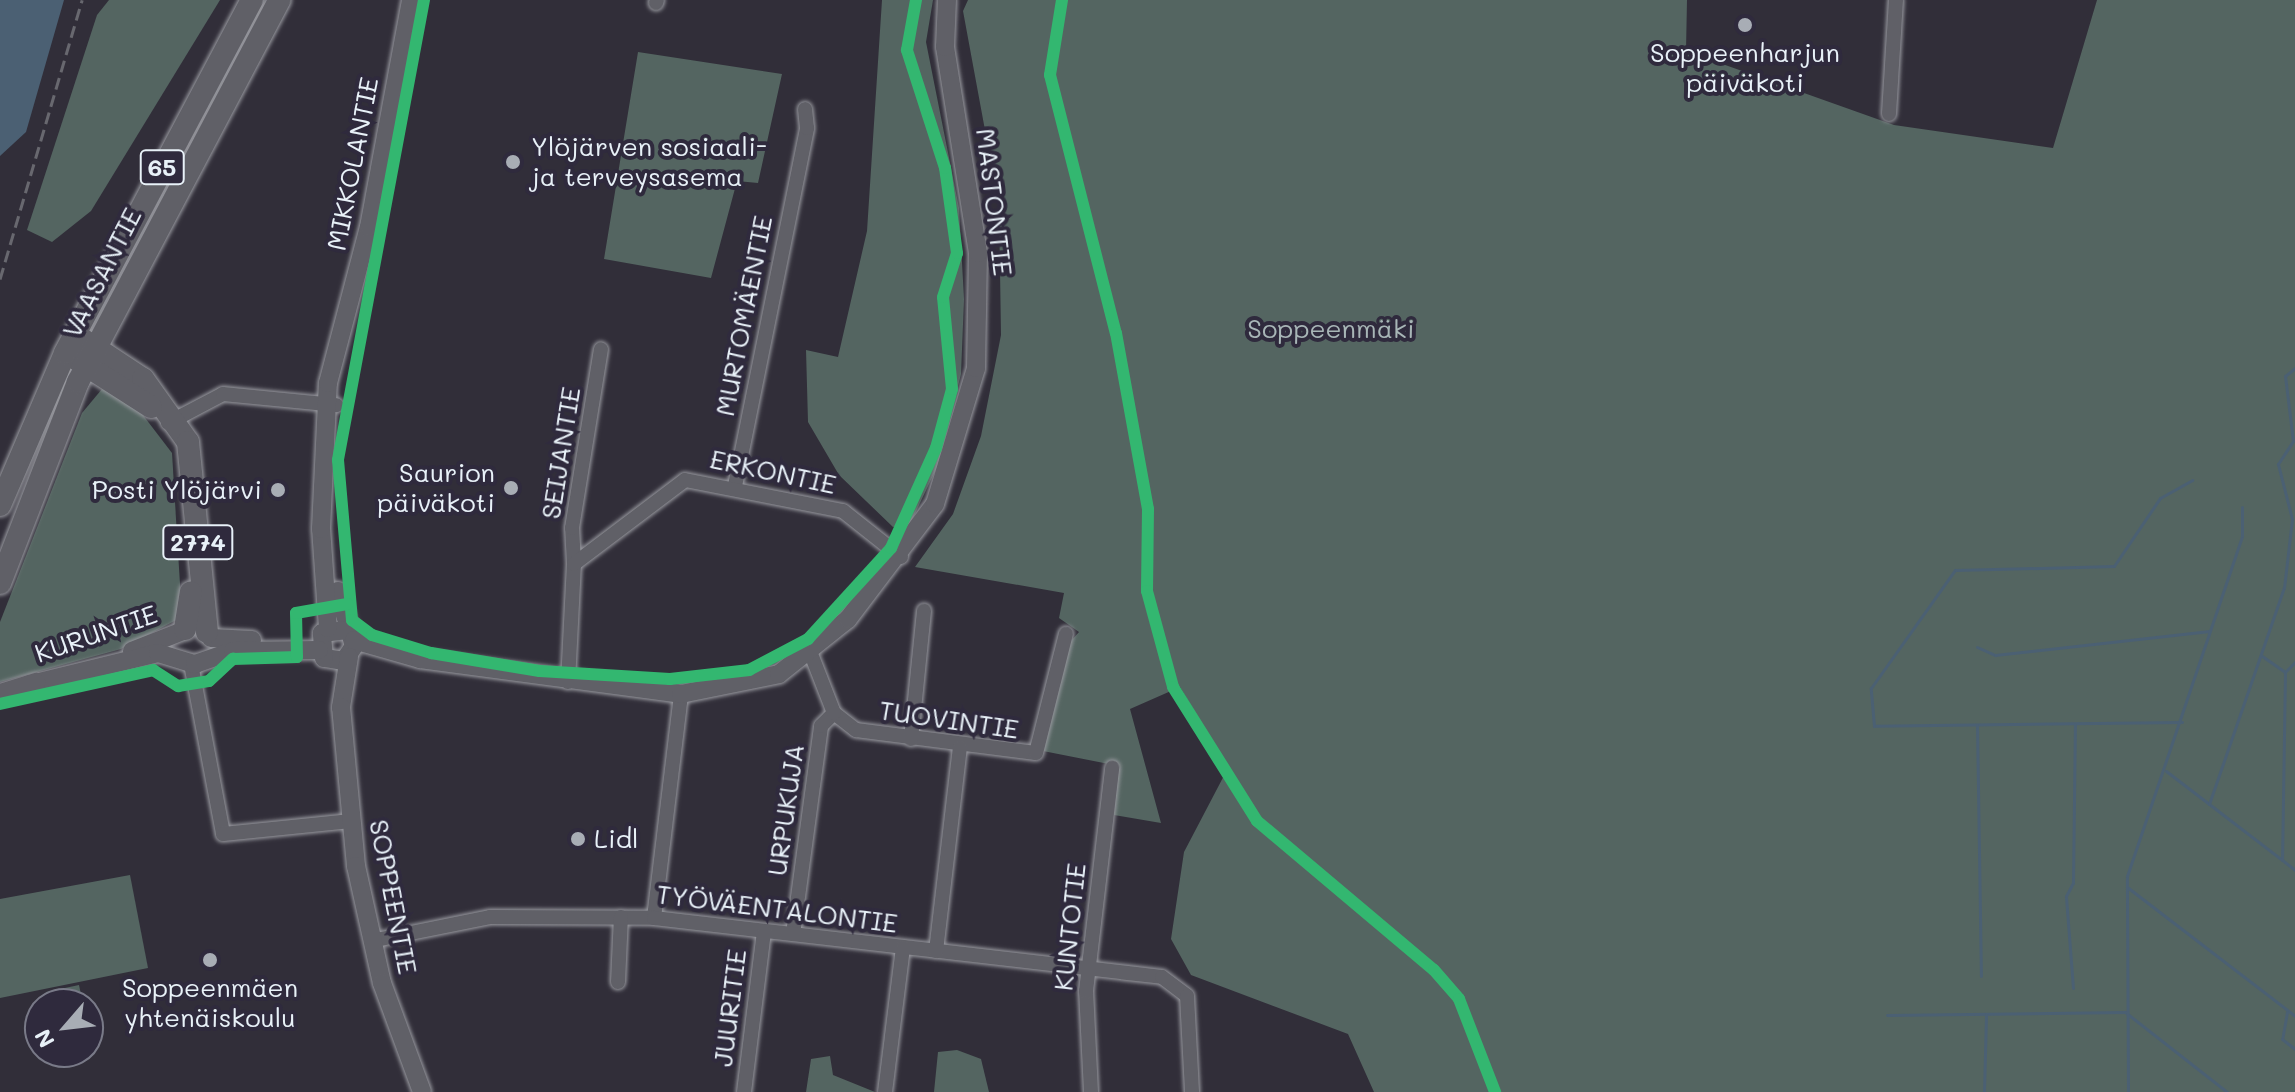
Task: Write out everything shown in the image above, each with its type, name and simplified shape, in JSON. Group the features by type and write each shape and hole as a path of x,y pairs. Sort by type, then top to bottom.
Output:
{"highway":[{"name":"VAASANTIE","path":"0,505 69,344 252,0"},
{"name":"VAASANTIE","path":"0,583 91,355 279,0"},
{"name":"2774","path":"69,344 91,355 171,421 185,472 196,633"}],"main road":[{"name":"MIKKOLANTIE","path":"324,643 321,529 331,405 411,0"},
{"name":"MASTONTIE","path":"351,645 568,682 681,694 756,682 811,654 901,557 947,476 978,346 978,253 945,47 947,0"},
{"name":"MIKKOLANTIE","path":"331,405 330,517 351,645"},
{"name":"KURUNTIE","path":"0,693 196,633 324,643"},
{"path":"193,660 176,646 196,633"},
{"path":"193,660 196,633"},
{"name":"KURUNTIE","path":"27,685 147,655 193,660 324,643"},
{"path":"324,643 351,645"},
{"path":"324,643 351,645"},
{"name":"SOPPEENTIE","path":"324,643 341,707 351,821 371,941 419,1092"},
{"name":"SOPPEENTIE","path":"341,707 351,645"}],"street":[{"path":"1889,114 1896,0"},
{"name":"MURTOMÄENTIE","path":"735,486 807,128 805,109"},
{"name":"SEIJANTIE","path":"574,564 572,528 601,349"},
{"path":"171,421 223,394 331,405"},
{"name":"ERKONTIE","path":"574,564 678,484 735,486 843,511 901,557"},
{"path":"568,682 574,564"},
{"path":"911,739 924,611"},
{"name":"TUOVINTIE","path":"834,713 856,730 960,747 1036,753 1066,634"},
{"path":"811,654 834,713"},
{"path":"193,660 223,834 351,821"},
{"path":"654,918 681,694"},
{"name":"URPUKUJA","path":"793,934 821,726 834,713"},
{"path":"936,951 960,747"},
{"name":"KUNTOTIE","path":"1091,1092 1088,969 1112,768"},
{"name":"TYÖVÄENTALONTIE","path":"371,941 490,917 654,918 1177,981 1187,996 1192,1092"},
{"path":"618,982 621,917"},
{"name":"JUURITIE","path":"744,1092 764,931"},
{"path":"885,1092 903,947"}],"green space":[{"path":"109,0 220,0 91,211 52,242 27,230 97,15"},
{"path":"882,0 933,0 926,42 959,208 964,299 961,374 938,465 910,524 893,527 839,475 808,422 806,350 838,357 867,231"},
{"name":"Soppeenmäki","path":"968,0 1687,0 1686,51 1894,125 2053,148 2097,0 2295,0 2295,1092 1374,1092 1348,1034 1191,975 1171,939 1184,852 1228,768 1180,687 1130,709 1161,823 1114,815 1119,766 1043,751 1062,651 1079,632 1059,618 1064,593 915,567 953,514 981,436 1001,335 999,206 963,11"},
{"path":"638,52 782,74 758,183 737,181 711,278 604,259"},
{"path":"102,389 136,406 172,453 182,617 121,649 0,682 0,622 82,413"},
{"path":"130,875 148,968 49,988 24,988 24,993 0,998 0,899"},
{"path":"957,1050 981,1059 989,1092 934,1092 938,1052"},
{"path":"830,1056 833,1075 875,1092 806,1092 811,1059"}],"water":[{"path":"0,0 64,0 26,132 0,156"}],"waterway":[{"path":"2209,804 2284,588 2292,519 2278,464 2293,441 2285,376 2295,368"},
{"path":"2182,722 1874,726 1871,688 1955,570 2114,566 2160,498 2192,480"},
{"path":"2128,1092 2127,876 2242,536 2242,507"},
{"path":"1977,647 1995,655 2210,631"},
{"path":"2262,656 2285,672 2282,860"},
{"path":"2286,671 2295,662"},
{"path":"2073,988 2066,896 2073,883 2075,724"},
{"path":"1977,725 1981,976"},
{"path":"2166,771 2295,870"},
{"path":"2127,887 2295,1016"},
{"path":"1887,1015 2125,1012 2227,1092"},
{"path":"2287,1012 2282,1039 2295,1049"},
{"path":"1984,1092 1986,1014"}],"railway":[{"path":"0,279 82,0"}],"cycle path":[{"path":"424,0 338,460 352,620 372,635 431,653 540,671 670,679 749,670 808,639 891,548 936,448 952,389 943,297 957,253 945,168 907,50 916,0"},
{"path":"1062,0 1050,75 1116,333 1148,509 1147,591 1173,687 1257,821 1434,970 1459,999 1495,1092"},
{"path":"0,704 153,670 178,686 209,681 233,659 297,657 296,613 347,604"}],"place":[{"name":"Soppeenharjun päiväkoti","path":"1745,25"},
{"name":"Ylöjärven sosiaali- ja terveysasema","path":"513,162"},
{"name":"Saurion päiväkoti","path":"511,488"},
{"name":"Posti Ylöjärvi","path":"278,490"},
{"name":"Lidl","path":"578,839"},
{"name":"Soppeenmäen yhtenäiskoulu","path":"210,960"}]}
